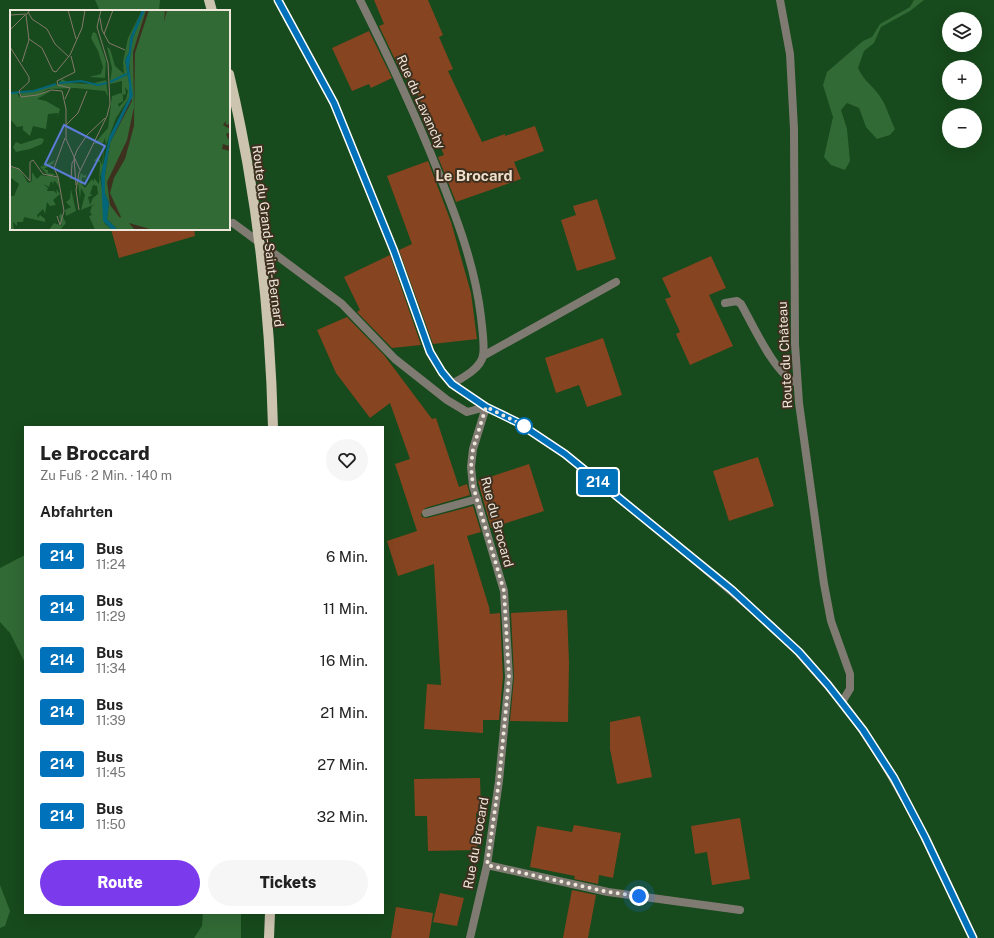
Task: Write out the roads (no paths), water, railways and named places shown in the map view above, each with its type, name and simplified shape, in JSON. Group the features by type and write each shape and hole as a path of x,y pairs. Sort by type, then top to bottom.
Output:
{"main road":[{"path":"209,0 212,10"},
{"name":"Route du Grand-Saint-Bernard","path":"230,79 247,158 258,243 267,330 272,426"},
{"path":"269,938 270,914"}],"street":[{"path":"278,0 334,103 394,251 430,352 442,372 452,384 486,407 517,422 565,454 684,550 772,626 799,652 842,702 863,730 894,778 925,837 973,938"},
{"name":"Rue du Lavanchy","path":"360,0 415,114 460,231 475,282 482,327 483,356"},
{"name":"Route du Château","path":"780,0 790,54 794,129 795,344 797,383 824,584 831,621 850,674 850,689 842,702"},
{"path":"233,223 342,304 395,359 447,400 467,412 486,407"},
{"path":"452,384 466,376 479,364 483,356 616,282"},
{"path":"726,303 738,302 741,304 777,366 786,378 797,383"},
{"name":"Rue du Brocard","path":"470,938 487,865 499,781 509,677 504,591 473,486 471,467 473,449 486,407"},
{"path":"426,513 477,499"},
{"path":"487,865 608,892 740,910"}],"district":[{"name":"Le Brocard","path":"474,175"}]}
